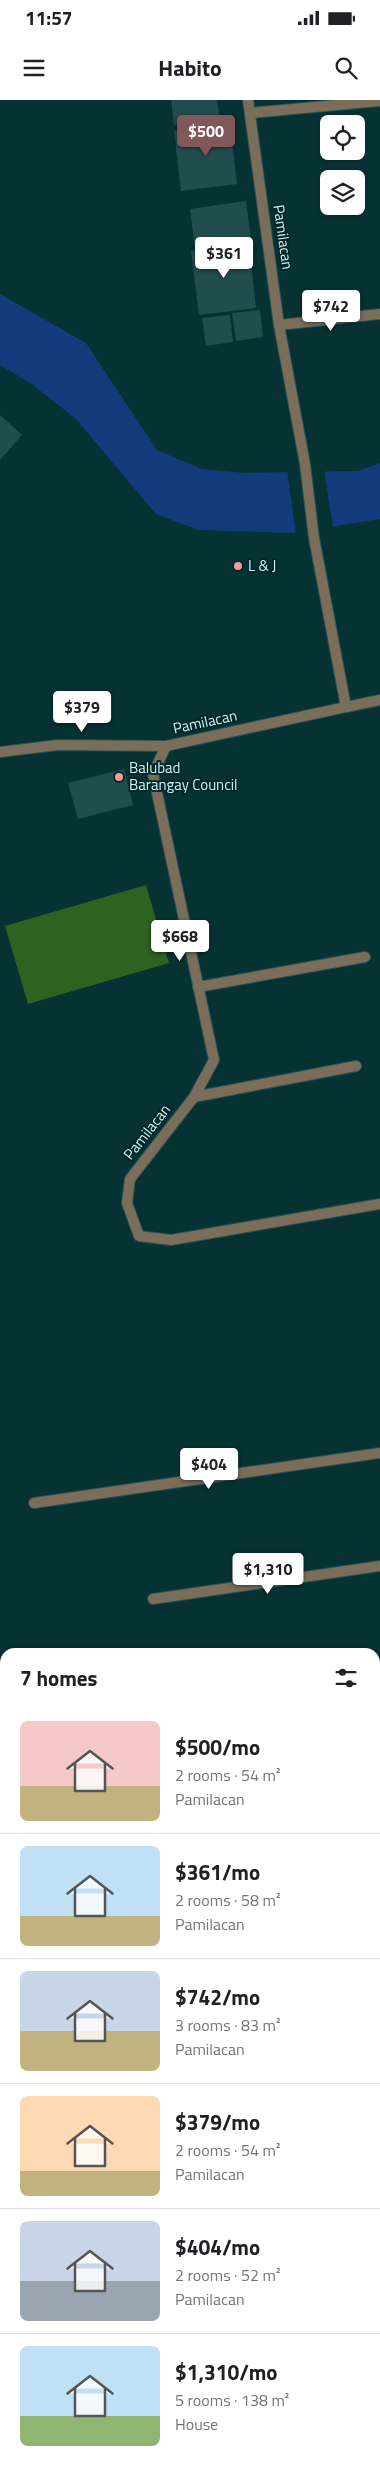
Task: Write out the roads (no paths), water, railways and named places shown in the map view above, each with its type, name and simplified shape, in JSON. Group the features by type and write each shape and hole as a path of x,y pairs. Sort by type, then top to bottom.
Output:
{"street":[{"name":"Pamilacan","path":"248,100 279,325 305,464 314,538 346,707 166,746 153,774 214,1060 194,1097 130,1179 127,1203 139,1236 172,1240 380,1204"},
{"path":"250,113 380,101"},
{"path":"279,325 380,314"},
{"path":"346,707 380,700"},
{"path":"0,752 58,745 166,746"},
{"path":"198,987 365,958"},
{"path":"194,1097 356,1066"},
{"path":"34,1503 380,1453"},
{"path":"153,1599 380,1566"}],"water":[{"path":"0,294 86,343 157,450 202,469 244,473 358,471 380,463 380,519 292,533 198,530 156,514 76,419 33,385 0,365"}],"place":[{"name":"L & J","path":"238,566"},
{"name":"Balubad Barangay Council","path":"119,777"}]}
